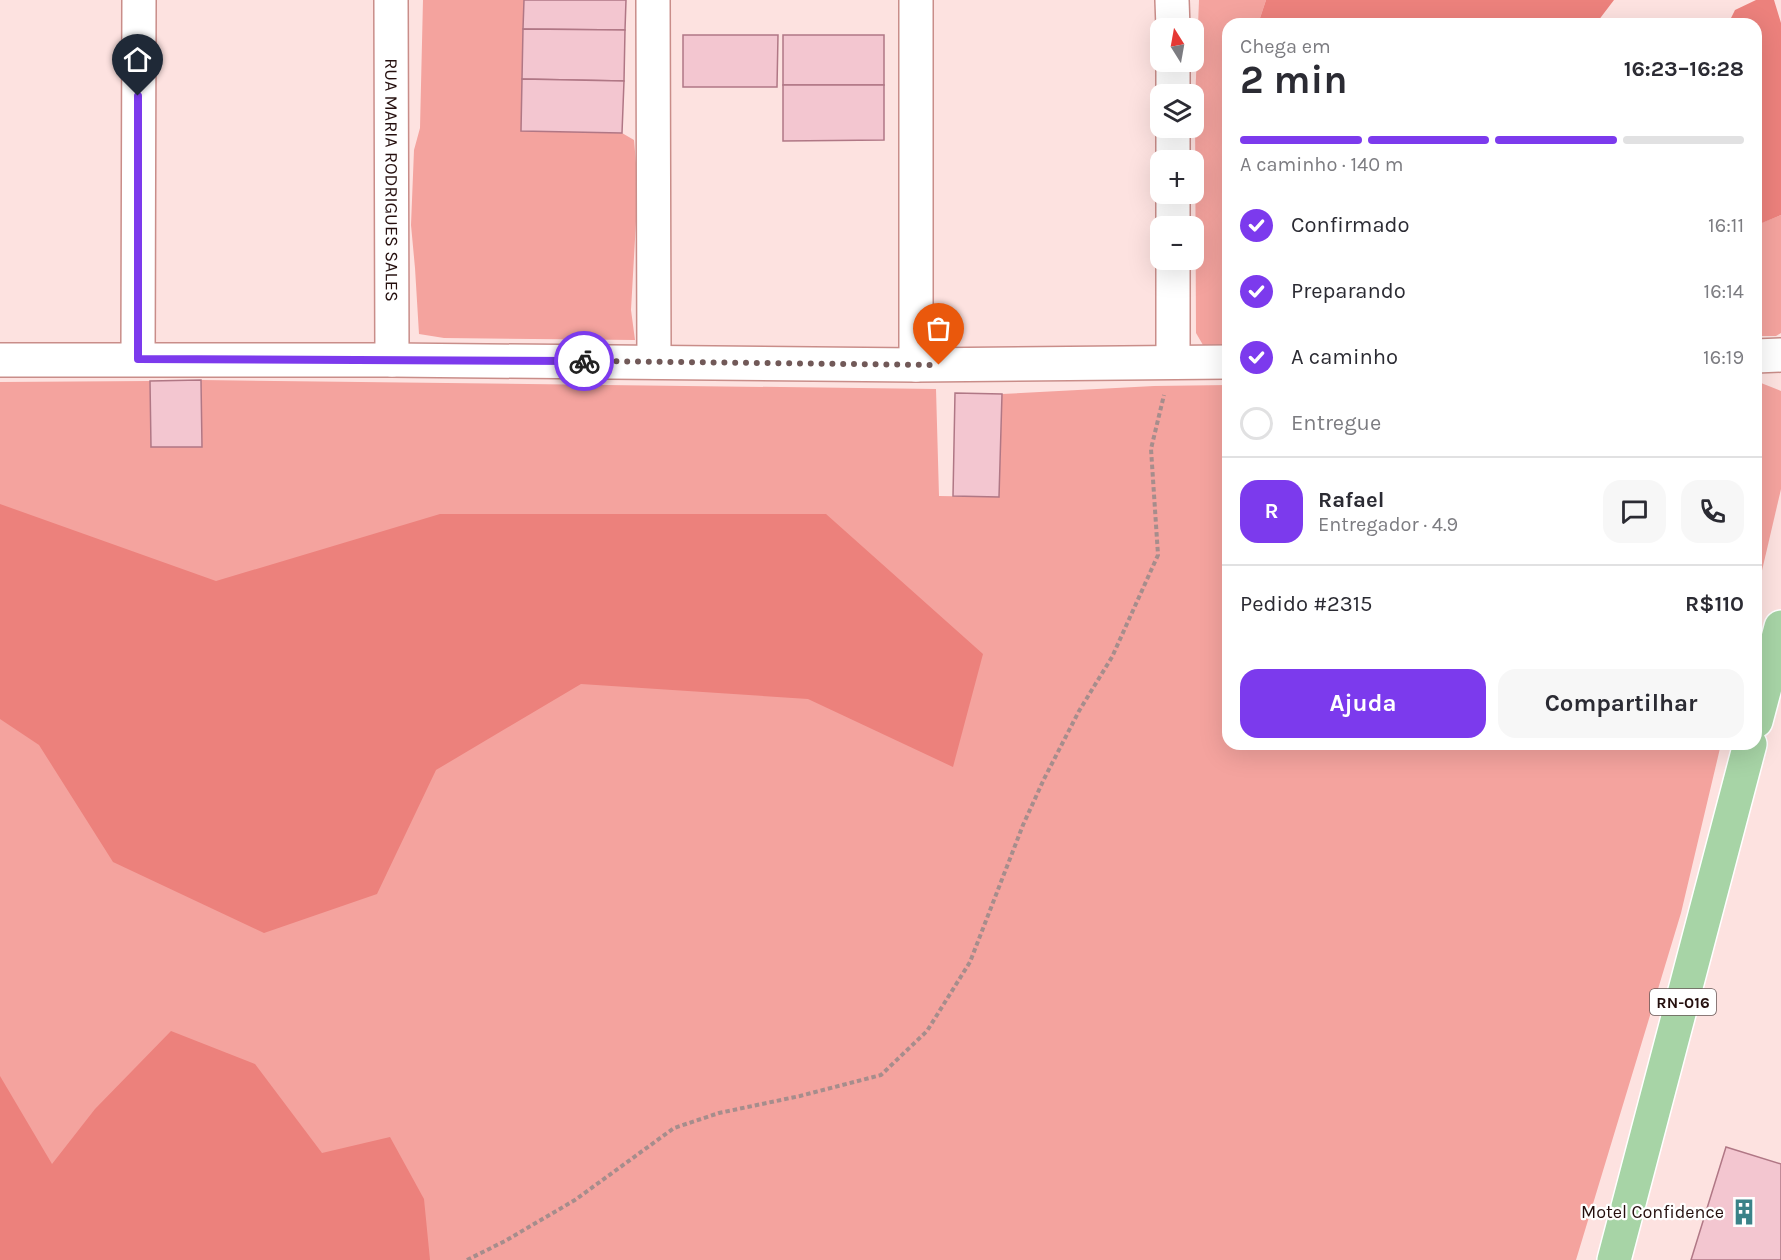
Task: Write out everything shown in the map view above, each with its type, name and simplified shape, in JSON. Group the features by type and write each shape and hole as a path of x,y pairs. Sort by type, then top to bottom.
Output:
{"main road":[{"path":"1762,698 1781,627"},
{"name":"RN-016","path":"1614,1260 1748,750"}],"street":[{"path":"138,359 139,0"},
{"name":"RUA MARIA RODRIGUES SALES","path":"391,0 392,360"},
{"path":"653,0 654,362"},
{"path":"915,0 916,365"},
{"path":"1173,0 1173,18"},
{"path":"1173,270 1173,362"},
{"path":"1762,356 1781,355"},
{"path":"0,360 392,360 916,365 1222,362"}],"path":[{"path":"467,1260 505,1241 575,1200 674,1128 719,1113 800,1096 881,1075 927,1031 970,962 1023,825 1044,779 1079,711 1112,657 1158,555 1151,449 1173,362"}],"shaded area":[{"path":"423,0 524,0 521,130 622,133 634,140 638,186 631,310 635,340 444,338 419,334 411,225 414,150 420,128"},
{"path":"1199,0 1266,0 1260,18 1222,18 1222,344 1203,345 1196,333 1196,270 1204,270 1204,216 1195,216 1195,204 1204,204 1204,150 1195,150 1195,138 1204,138 1204,84 1196,84 1196,72 1204,72 1204,18 1198,18"},
{"path":"1266,0 1614,0 1600,18 1260,18"},
{"path":"1756,0 1774,0 1781,23 1781,215 1762,223 1762,18 1731,18 1735,10"},
{"path":"1781,215 1781,333 1776,336 1762,336 1762,223"},
{"path":"201,380 936,389 939,496 999,497 1002,394 1154,386 1222,385 1222,750 1720,750 1681,913 1576,1260 0,1260 0,382 150,381 151,447 202,447"},
{"path":"1762,383 1781,391 1781,489 1762,571"},
{"path":"0,504 216,581 440,514 826,514 983,654 953,767 808,699 581,684 436,770 377,894 264,933 113,862 39,745 0,719"},
{"path":"171,1031 255,1064 322,1153 390,1137 424,1199 430,1260 0,1260 0,1076 52,1164 95,1109"}],"building":[{"path":"524,0 626,0 625,30 523,29"},
{"path":"523,29 625,30 624,81 522,79"},
{"path":"683,35 778,35 777,87 683,87"},
{"path":"783,35 884,35 884,85 783,85"},
{"path":"522,79 624,81 622,133 521,131"},
{"path":"783,85 884,85 884,140 783,141"},
{"path":"201,380 202,447 151,447 150,381"},
{"path":"955,393 1002,394 999,497 953,496"},
{"name":"Motel Confidence","path":"1726,1147 1781,1164 1781,1260 1691,1260"}],"way so far":[{"path":"584,361 939,365"}],"place":[{"name":"Motel Confidence","path":"1744,1212"}],"route":[{"path":"138,96 138,359 584,361"}]}
